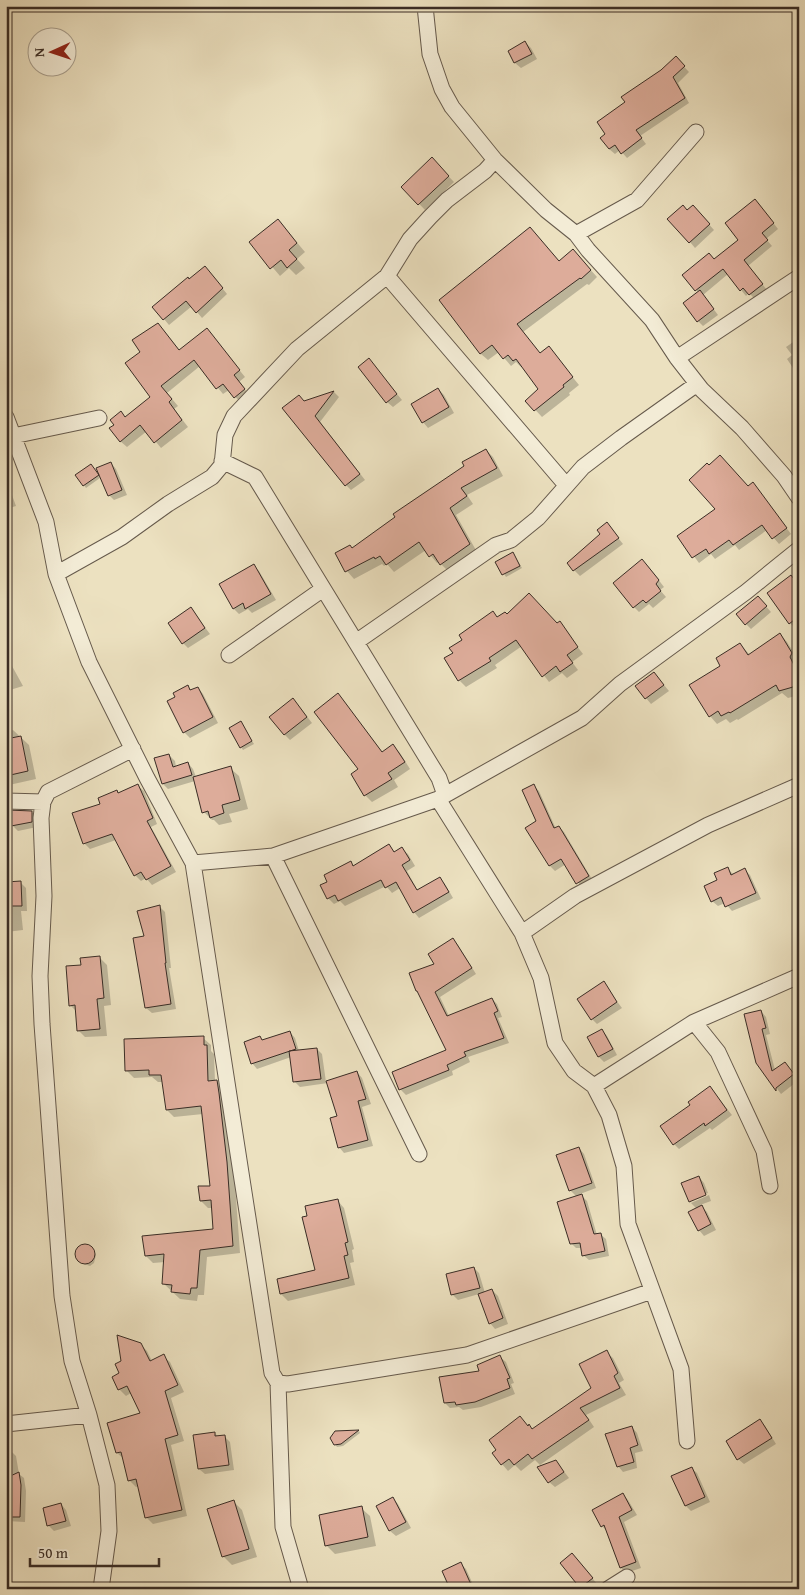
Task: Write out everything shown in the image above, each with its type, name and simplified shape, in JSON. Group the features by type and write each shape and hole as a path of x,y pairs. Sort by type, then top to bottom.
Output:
{"street":[{"path":"425,6 430,54 442,89 452,107 495,160 546,210 576,234 588,250 652,320 697,384 742,428 784,476 799,498"},
{"path":"576,234 637,200 696,132"},
{"path":"56,574 122,537 168,504 212,477 222,465 225,435 234,416 297,348 386,276 410,239 430,217 447,200 486,171 495,160"},
{"path":"386,276 566,484"},
{"path":"677,358 799,277"},
{"path":"356,642 496,545 511,540 538,518 583,466 697,384"},
{"path":"6,417 46,522 56,574 89,662 193,863 272,1373 278,1383 283,1527 301,1589"},
{"path":"14,436 99,418"},
{"path":"222,461 254,477 439,778 442,797 522,932 542,978 556,1043 574,1071 594,1086 609,1114 624,1166 628,1224 681,1369 687,1440"},
{"path":"193,863 273,856 442,797 582,718 620,684 746,592 799,549"},
{"path":"229,655 323,589"},
{"path":"101,1589 108,1531 107,1485 89,1415 72,1361 62,1296 42,1024 40,976 44,896 42,818 43,802 48,792 133,749"},
{"path":"522,932 576,896 683,838 799,784"},
{"path":"6,801 43,802"},
{"path":"273,856 418,1154"},
{"path":"594,1086 694,1022 799,976"},
{"path":"694,1022 718,1052 764,1151 770,1186"},
{"path":"278,1383 288,1384 467,1355 652,1290"},
{"path":"6,1424 89,1415"},
{"path":"608,1589 626,1577"}],"building":[{"path":"525,41 532,54 514,63 508,51"},
{"path":"676,56 685,66 673,77 685,98 636,130 642,138 621,154 615,145 609,149 600,138 605,134 597,122 625,102 621,97 661,70"},
{"path":"432,157 449,176 418,205 401,187"},
{"path":"755,199 774,223 762,233 768,240 744,260 763,284 749,295 743,288 740,291 723,269 695,291 682,275 709,253 714,259 738,240 725,223"},
{"path":"683,205 687,210 693,205 710,224 689,243 667,219"},
{"path":"278,219 297,243 289,250 297,259 287,268 281,260 270,269 249,242"},
{"path":"530,227 559,261 573,249 591,270 517,324 540,353 549,346 573,377 563,385 564,387 534,411 525,401 538,389 516,359 513,361 508,355 503,359 492,345 480,354 439,300"},
{"path":"205,266 223,288 196,313 186,301 163,320 152,307 188,277 189,279"},
{"path":"700,290 714,309 697,322 683,303"},
{"path":"158,323 179,350 207,328 240,370 234,375 245,389 234,398 223,384 216,389 194,360 161,386 172,399 169,402 182,420 154,443 140,425 120,442 109,428 114,425 110,420 121,411 125,417 150,397 125,363 140,352 132,340"},
{"path":"369,358 397,394 386,403 358,367"},
{"path":"438,388 449,407 422,423 411,404"},
{"path":"334,391 315,416 360,474 345,486 282,408 299,395 304,401"},
{"path":"486,449 497,468 461,488 467,496 450,508 470,544 440,565 433,554 429,557 419,542 386,565 380,556 375,559 374,557 345,572 335,553 350,545 352,548 395,517 393,514 464,466 462,462"},
{"path":"720,455 748,486 753,482 787,528 772,539 762,525 733,545 729,540 709,554 706,549 692,558 677,536 715,509 689,480 707,463 709,465"},
{"path":"111,462 122,490 108,496 96,468"},
{"path":"91,464 99,475 83,486 75,475"},
{"path":"607,522 619,538 573,571 567,563 600,534 597,530"},
{"path":"513,552 520,566 502,575 495,562"},
{"path":"642,559 659,580 656,584 661,591 646,603 643,600 633,608 613,583"},
{"path":"254,564 271,594 245,609 243,603 233,609 219,584"},
{"path":"791,575 799,586 799,616 789,624 767,593"},
{"path":"529,593 557,623 560,621 578,647 567,655 573,663 560,672 556,666 542,677 516,640 489,658 491,661 458,681 444,658 453,653 449,648 462,640 459,635 493,611 497,617 505,612 507,614"},
{"path":"758,596 767,606 745,625 736,614"},
{"path":"191,607 205,628 182,644 168,623"},
{"path":"780,633 792,653 790,657 798,673 793,687 779,691 776,685 730,713 721,716 718,711 709,717 689,685 720,666 716,658 740,643 748,655"},
{"path":"654,672 664,685 645,699 635,686"},
{"path":"188,685 190,690 198,687 213,717 183,733 167,701 175,697 173,693"},
{"path":"338,693 382,752 393,744 405,762 388,773 392,779 364,796 351,774 358,769 314,712"},
{"path":"293,698 307,717 284,735 269,717"},
{"path":"241,721 252,741 240,748 229,728"},
{"path":"21,736 28,771 6,776 6,739"},
{"path":"169,754 173,767 188,762 192,775 162,784 154,758"},
{"path":"231,766 240,800 222,805 224,813 210,818 208,811 202,813 193,777"},
{"path":"138,784 153,818 147,821 171,866 146,880 141,872 134,876 112,834 83,844 72,813 100,804 98,798 117,790 118,793"},
{"path":"534,784 554,828 559,826 589,876 576,884 561,859 549,866 525,828 536,821 522,790"},
{"path":"8,810 32,811 32,822 11,826"},
{"path":"389,844 394,852 402,847 410,860 402,865 417,890 440,877 449,892 413,913 396,882 385,888 381,880 338,901 335,895 327,899 320,885 327,882 324,875 351,861 353,866"},
{"path":"728,867 731,875 745,868 756,893 725,907 721,897 711,902 704,886 717,880 714,873"},
{"path":"21,881 22,906 6,906 6,882"},
{"path":"160,905 171,1004 145,1008 133,938 144,936 137,911"},
{"path":"453,938 472,968 435,992 447,1016 492,998 498,1011 494,1013 504,1038 464,1052 466,1056 447,1065 449,1070 399,1090 392,1072 446,1050 409,973 434,964 428,954"},
{"path":"100,956 104,998 97,999 100,1029 77,1031 75,1005 69,1006 66,966 81,965 80,958"},
{"path":"604,981 617,1002 591,1020 577,999"},
{"path":"761,1010 766,1028 762,1029 772,1071 785,1062 794,1074 776,1088 776,1091 756,1063 744,1014"},
{"path":"602,1029 613,1049 598,1057 587,1037"},
{"path":"290,1031 296,1049 251,1064 244,1042 260,1036 262,1040"},
{"path":"204,1036 204,1045 207,1045 208,1081 217,1080 219,1093 227,1162 233,1246 200,1250 197,1288 191,1288 190,1294 171,1292 172,1285 162,1284 164,1254 145,1256 142,1236 213,1229 211,1200 200,1201 198,1186 210,1186 201,1106 166,1110 161,1075 149,1075 149,1070 125,1071 124,1039"},
{"path":"317,1048 321,1079 293,1082 289,1051"},
{"path":"357,1071 366,1099 358,1101 368,1140 338,1148 330,1118 337,1116 326,1081"},
{"path":"710,1086 727,1110 705,1126 704,1123 673,1145 660,1126 690,1105 688,1102"},
{"path":"579,1147 592,1183 569,1191 556,1155"},
{"path":"699,1176 706,1195 689,1202 681,1183"},
{"path":"582,1194 594,1234 601,1233 605,1251 582,1256 580,1243 570,1244 557,1202"},
{"path":"338,1199 348,1242 345,1243 348,1255 344,1256 349,1278 280,1294 277,1279 315,1270 302,1217 307,1216 305,1206"},
{"path":"702,1205 711,1224 698,1231 688,1212"},
{"path":"85,1244 92,1247 95,1254 92,1261 85,1264 78,1261 75,1254 78,1247"},
{"path":"474,1267 480,1288 451,1295 446,1274"},
{"path":"492,1289 503,1318 489,1324 478,1294"},
{"path":"117,1335 141,1343 150,1361 164,1354 178,1385 165,1391 178,1435 165,1439 182,1510 145,1518 136,1479 128,1481 121,1452 116,1453 107,1423 140,1413 127,1386 118,1390 112,1377 119,1373 115,1364 121,1361"},
{"path":"607,1350 618,1373 614,1376 620,1388 580,1408 589,1420 532,1459 528,1454 514,1465 509,1459 501,1465 492,1453 496,1450 489,1440 520,1416 532,1429 591,1388 579,1364"},
{"path":"500,1355 510,1378 507,1379 510,1388 475,1402 456,1405 455,1402 444,1403 439,1377 479,1371 477,1365"},
{"path":"760,1419 772,1438 737,1460 726,1441"},
{"path":"632,1426 638,1445 630,1448 634,1462 617,1467 605,1434"},
{"path":"359,1430 341,1444 334,1445 330,1438 335,1431"},
{"path":"215,1432 215,1436 225,1435 229,1465 198,1469 193,1435"},
{"path":"556,1460 564,1472 548,1483 537,1467"},
{"path":"692,1467 705,1497 685,1506 671,1476"},
{"path":"19,1472 21,1485 20,1517 6,1517 6,1478"},
{"path":"623,1493 632,1510 619,1517 636,1562 620,1568 604,1525 601,1527 592,1510"},
{"path":"393,1497 406,1522 389,1531 376,1506"},
{"path":"234,1500 249,1549 222,1557 207,1509"},
{"path":"61,1503 66,1521 47,1526 43,1508"},
{"path":"362,1506 368,1537 325,1546 319,1515"},
{"path":"572,1553 593,1578 580,1588 560,1563"},
{"path":"461,1562 473,1589 450,1589 442,1571"}]}
